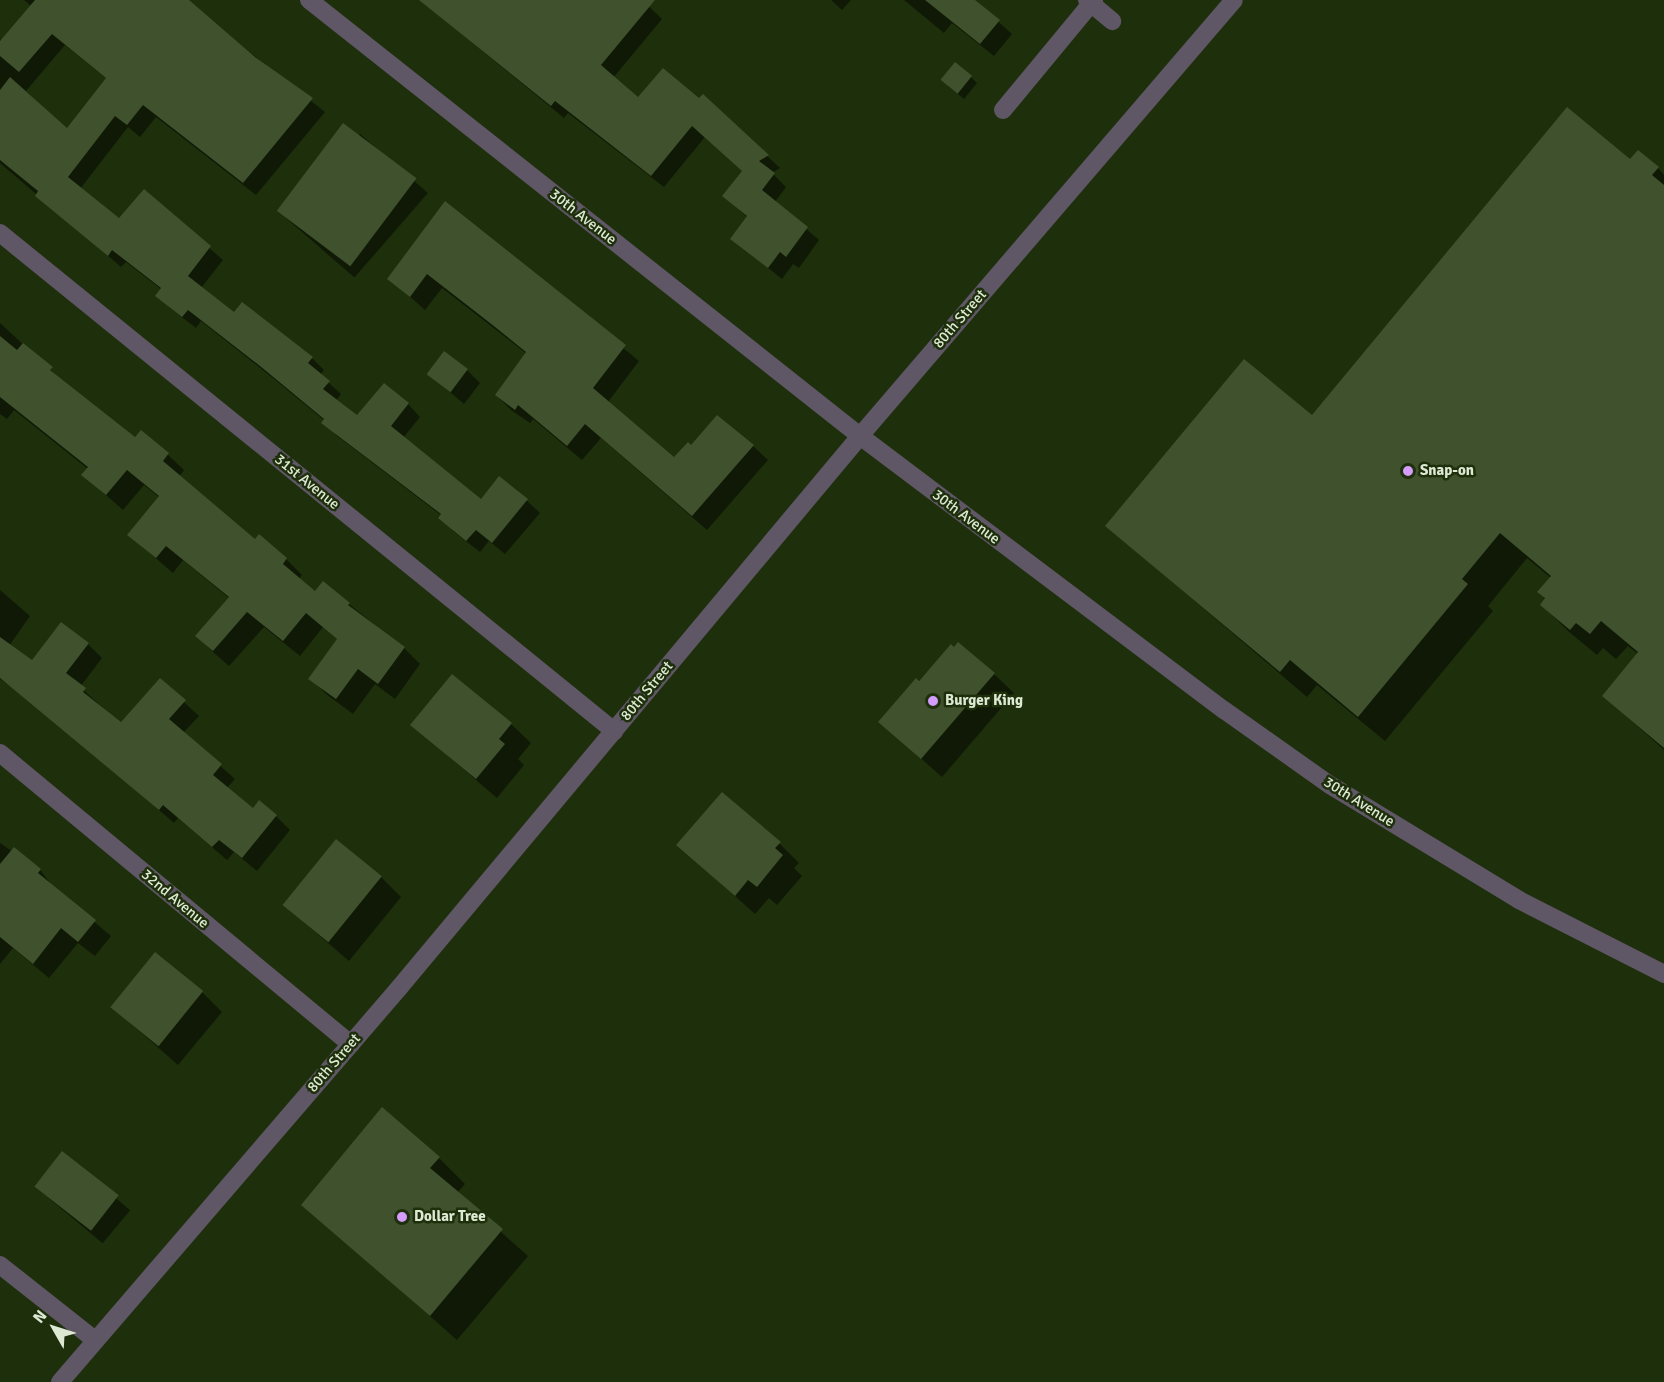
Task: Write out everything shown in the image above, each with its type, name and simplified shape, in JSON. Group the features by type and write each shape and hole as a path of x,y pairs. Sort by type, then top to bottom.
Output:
{"street":[{"name":"30th Avenue","path":"309,0 860,436 1330,785 1519,900 1664,974"},
{"name":"80th Street","path":"60,1382 351,1044 860,436 1234,0"},
{"path":"1003,110 1090,1 1112,21"},
{"name":"31st Avenue","path":"0,233 614,731"},
{"name":"32nd Avenue","path":"0,753 351,1044"},
{"path":"0,1265 95,1340"}],"building":[{"path":"35,0 189,0 255,57 313,98 243,183 143,105 127,125 115,116 68,177 119,218 144,189 211,246 188,276 234,312 242,302 313,357 308,363 330,381 323,389 357,415 384,383 409,403 391,426 481,499 499,476 528,499 492,543 476,530 466,541 438,518 441,514 321,423 324,419 260,366 188,310 182,317 155,296 161,288 112,250 108,256 35,196 38,191 0,160 0,90 10,77 67,128 106,78 52,34 19,72 0,56 0,41"},
{"path":"419,0 655,0 601,65 638,97 663,68 699,98 703,94 769,155 759,161 775,173 762,190 808,227 786,257 780,252 768,268 730,239 747,216 722,196 742,171 692,126 651,176 555,101 551,106"},
{"path":"925,0 975,0 1000,20 980,44"},
{"path":"955,62 972,76 958,94 941,80"},
{"name":"Snap-on","path":"1567,107 1630,159 1638,150 1659,167 1652,175 1664,185 1664,748 1602,696 1638,652 1601,621 1590,634 1576,623 1570,630 1540,605 1545,598 1537,592 1551,576 1500,533 1462,579 1468,584 1358,717 1290,660 1280,672 1105,526 1244,359 1312,415"},
{"path":"343,123 416,178 350,266 277,211"},
{"path":"445,201 626,345 593,388 674,457 688,442 691,445 717,415 754,445 692,516 585,424 567,446 518,405 515,410 495,395 526,352 427,274 410,297 387,279"},
{"path":"0,336 17,350 23,343 53,367 50,370 135,437 141,430 169,453 163,461 255,539 259,534 287,558 283,564 315,591 323,581 350,603 348,605 405,647 378,684 358,669 336,699 308,679 337,639 306,613 283,641 247,612 213,651 195,636 229,597 166,546 156,558 127,535 159,496 127,470 106,495 81,475 88,467 0,397"},
{"path":"444,351 468,369 451,392 427,374"},
{"path":"61,622 89,643 66,673 86,688 83,692 121,722 160,678 186,700 169,719 222,764 213,775 253,808 259,800 277,815 242,858 219,840 212,847 163,805 159,810 0,678 0,637 32,660"},
{"name":"Burger King","path":"958,642 995,673 921,759 878,722 916,678 919,681 951,644 954,647"},
{"path":"452,674 512,723 499,739 505,744 476,779 410,725"},
{"path":"722,792 781,842 775,848 783,855 757,887 748,880 735,896 676,845"},
{"path":"336,839 382,876 328,942 283,905"},
{"path":"14,847 41,869 38,873 96,920 78,942 61,928 33,964 0,937 0,864"},
{"path":"155,952 203,991 159,1046 110,1007"},
{"name":"Dollar Tree","path":"382,1107 440,1157 430,1168 503,1229 430,1316 301,1205"},
{"path":"62,1151 119,1195 91,1231 34,1186"}],"place":[{"name":"Snap-on","path":"1408,471"},
{"name":"Burger King","path":"933,701"},
{"name":"Dollar Tree","path":"402,1217"}]}
